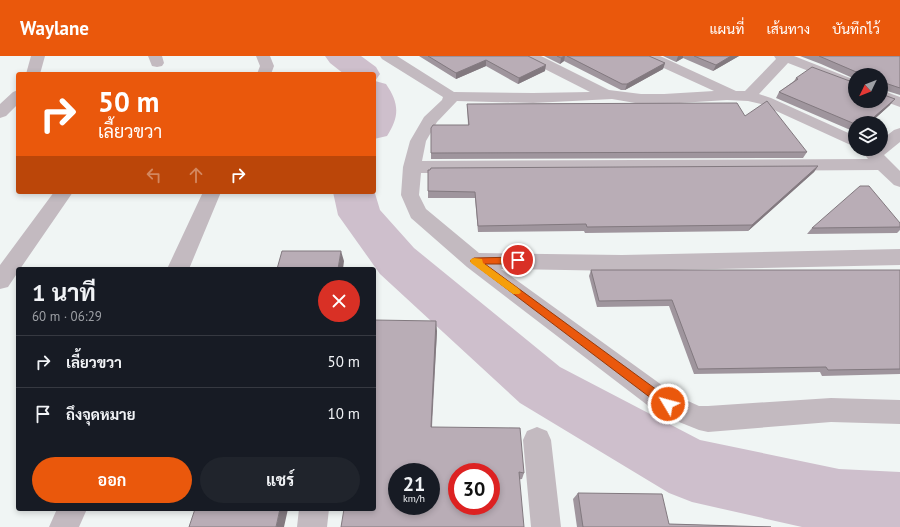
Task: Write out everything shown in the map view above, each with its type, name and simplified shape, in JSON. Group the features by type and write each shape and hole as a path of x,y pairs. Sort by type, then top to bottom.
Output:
{"street":[{"path":"263,56 267,66 265,72"},
{"path":"387,56 451,96 533,98 617,96"},
{"path":"530,56 604,93 641,99 742,96 785,57 848,82"},
{"path":"649,56 742,96 766,101 848,139"},
{"path":"34,72 42,57"},
{"path":"451,96 449,102 430,120 423,131 415,153 412,167 410,194 418,213 474,261 668,404 699,418 708,419 831,410 900,412"},
{"path":"0,113 16,97"},
{"path":"888,98 900,102"},
{"path":"888,144 900,133"},
{"path":"412,167 875,156 900,180"},
{"path":"0,281 63,194"},
{"path":"179,267 211,194"},
{"path":"474,261 622,262 900,257"},
{"path":"537,440 546,527"},
{"path":"64,527 71,511"},
{"path":"312,527 314,511"}],"building":[{"path":"428,56 528,56 546,65 519,78 486,60 456,73"},
{"path":"567,56 649,56 665,63 627,84 622,84"},
{"path":"694,56 731,56 716,65"},
{"path":"819,56 900,56 900,88 888,84 888,68 848,68"},
{"path":"812,67 848,80 848,108 884,108 875,116 848,116 848,121 779,92"},
{"path":"888,96 895,99 888,105"},
{"path":"767,101 807,152 431,153 431,128 433,125 469,125 467,104 737,103 745,116"},
{"path":"818,166 752,225 587,227 586,224 478,226 475,192 428,191 428,170 431,168"},
{"path":"860,186 869,186 900,223 900,227 812,228"},
{"path":"282,251 341,251 338,267 278,267"},
{"path":"591,270 900,270 900,369 828,370 826,367 698,369 672,300 599,301"},
{"path":"376,320 436,321 431,427 520,428 524,473 519,472 524,527 341,527 344,511 376,511"},
{"path":"578,493 662,494 669,524 771,527 583,527"},
{"path":"194,511 280,511 276,527 189,527"}],"waterway":[{"path":"341,56 361,72"},
{"path":"376,97 380,109 376,122"},
{"path":"355,194 360,215 397,261 540,385 692,470 839,502 900,506"}],"slow traffic":[{"path":"479,261 474,261 516,292"}],"route":[{"path":"518,260 474,261 668,404"}]}
